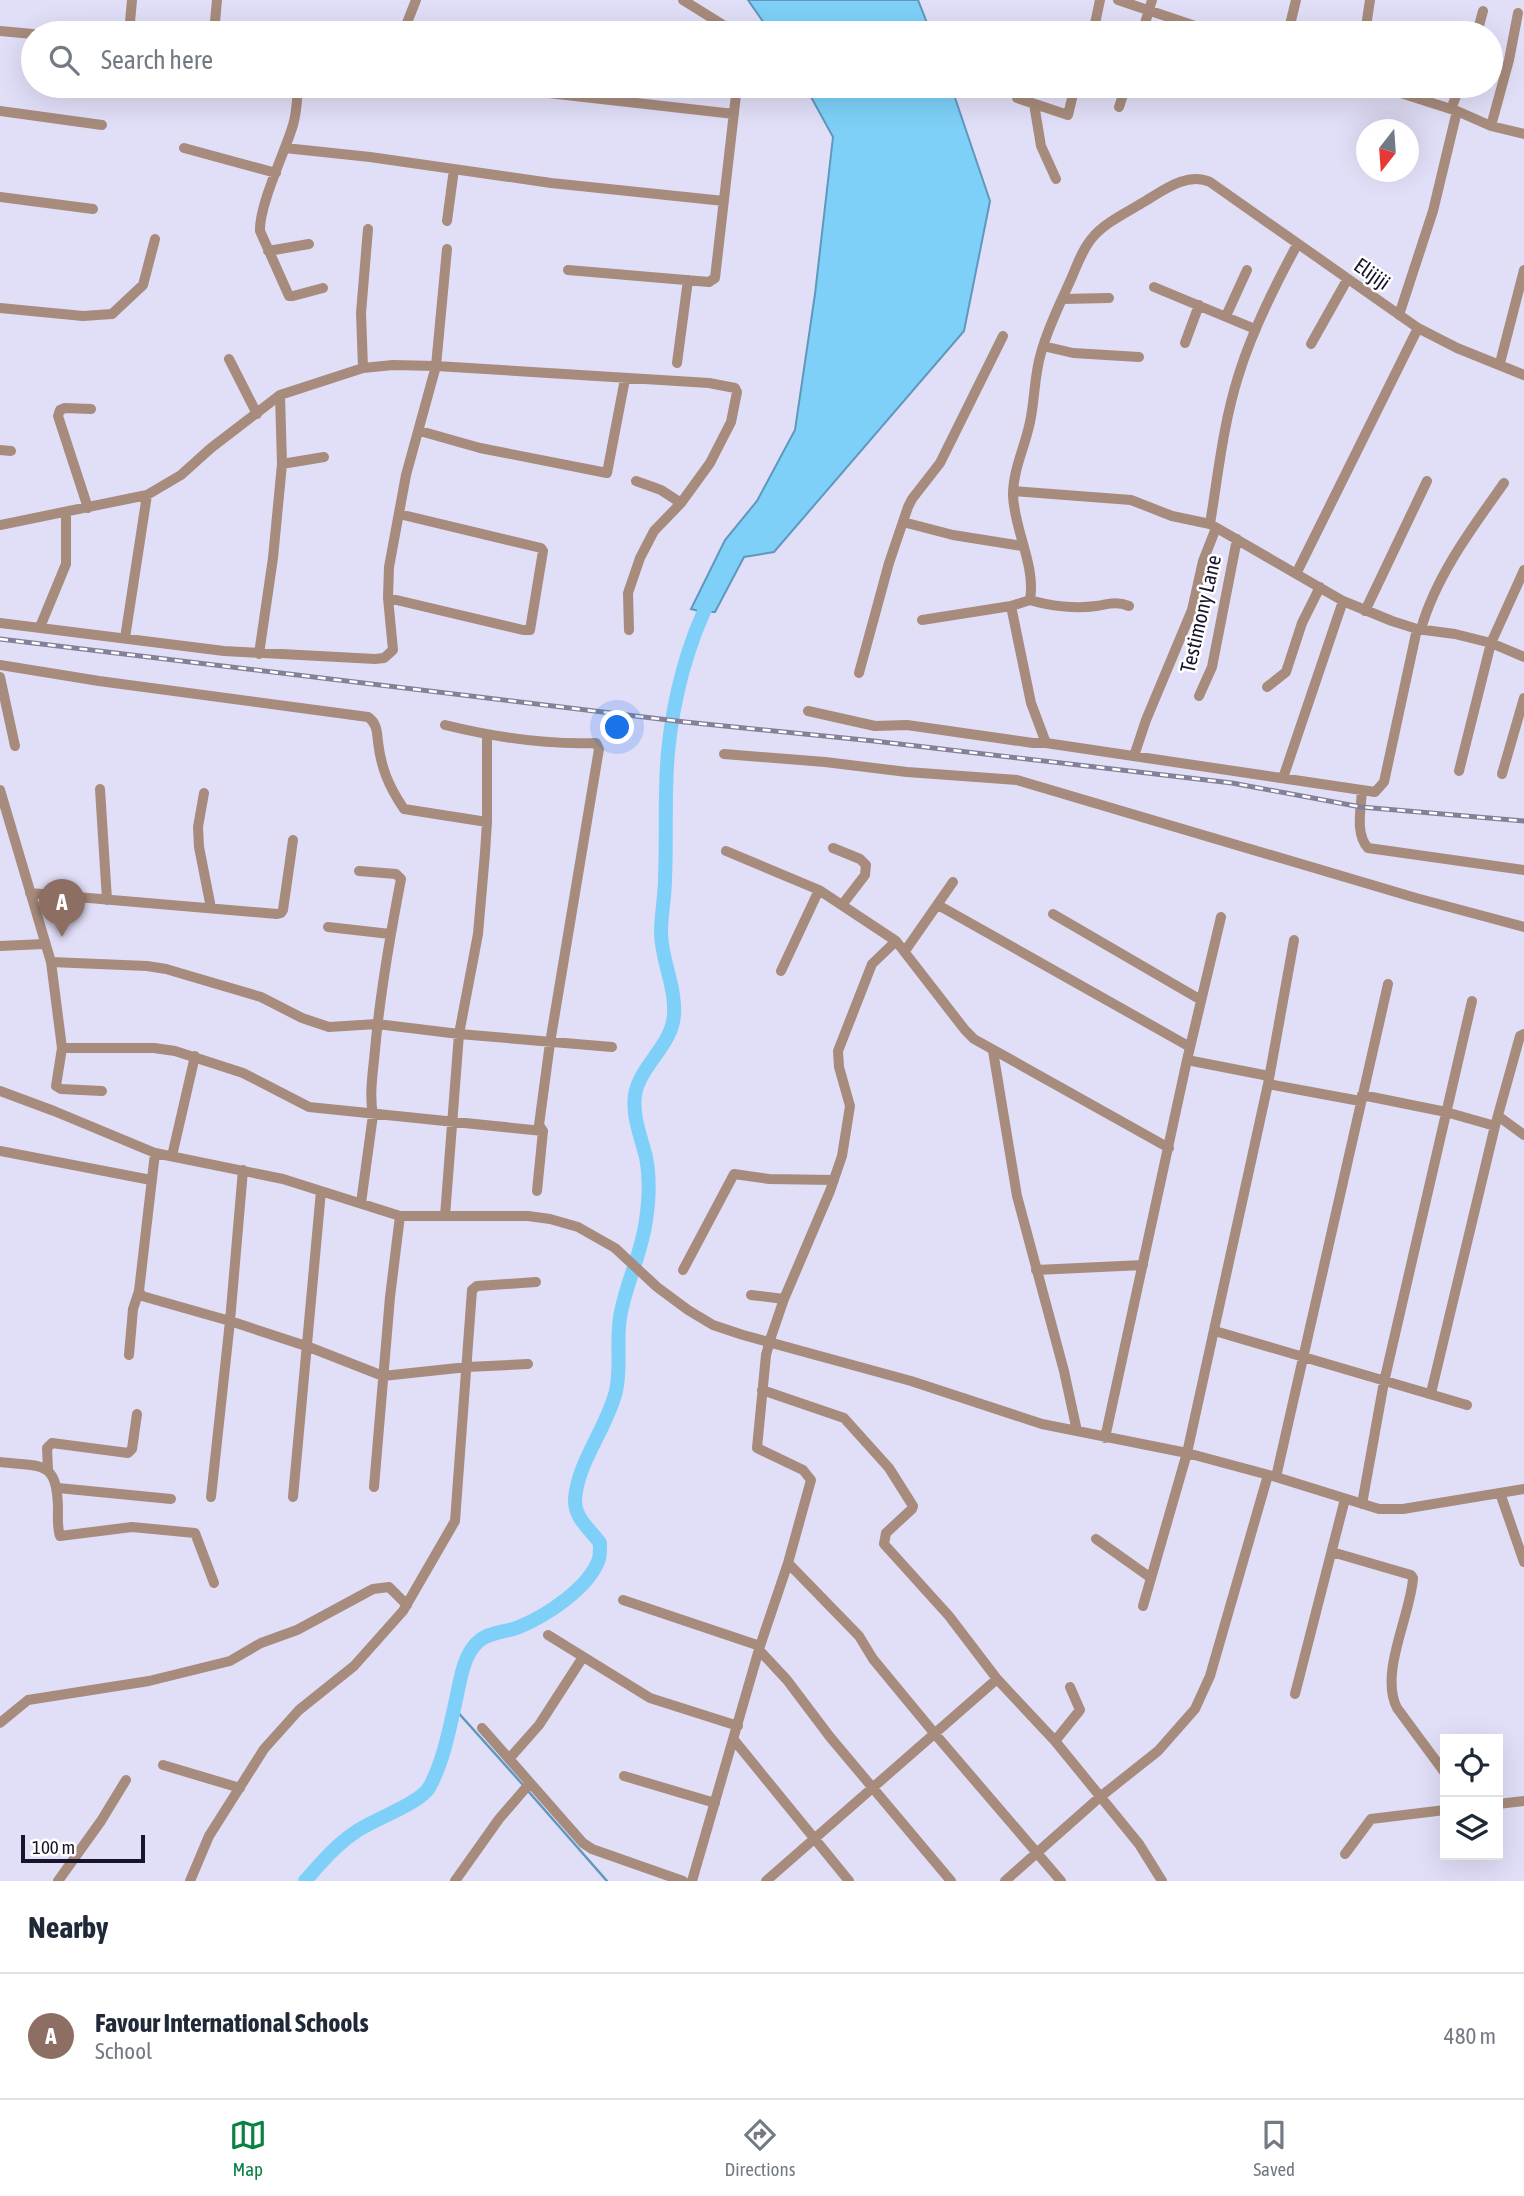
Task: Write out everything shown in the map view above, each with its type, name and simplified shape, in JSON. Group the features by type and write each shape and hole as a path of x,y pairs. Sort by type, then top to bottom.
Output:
{"street":[{"path":"130,21 132,0"},
{"path":"215,21 217,0"},
{"path":"408,21 416,0"},
{"path":"682,0 716,21"},
{"path":"1096,21 1100,0"},
{"path":"1118,0 1179,21"},
{"path":"1146,21 1152,0"},
{"path":"1291,21 1296,0"},
{"path":"1367,21 1370,0"},
{"path":"1480,21 1483,11"},
{"path":"1503,83 1518,13"},
{"path":"0,31 21,33"},
{"path":"297,98 295,121 260,226 268,251 289,296 323,288"},
{"path":"605,98 734,114"},
{"path":"568,270 709,282 715,278 736,98"},
{"path":"1017,98 1068,115 1073,98"},
{"path":"1119,107 1122,98"},
{"path":"1416,98 1491,126 1524,134"},
{"path":"1399,315 1433,211 1457,98"},
{"path":"1491,126 1499,98"},
{"path":"1034,104 1041,146 1056,179"},
{"path":"0,110 102,125"},
{"path":"184,148 276,173"},
{"path":"285,148 551,183 724,201"},
{"path":"447,221 454,169"},
{"name":"Elijiji","path":"1062,299 1089,242 1101,229 1168,188 1189,179 1203,179 1418,328 1458,348 1524,374"},
{"path":"0,197 93,209"},
{"path":"363,368 361,313 368,229"},
{"path":"0,308 83,317 112,314 144,285 155,239"},
{"path":"268,251 309,244"},
{"path":"1135,756 1146,720 1192,610 1213,526 1233,397 1255,329 1297,245"},
{"path":"0,623 258,654 384,658 393,650 388,598 389,567 406,475 436,366 447,249"},
{"path":"1226,316 1247,270"},
{"path":"1500,363 1524,270"},
{"path":"1311,344 1347,279"},
{"path":"677,363 688,280"},
{"path":"1154,287 1255,329"},
{"path":"1030,600 1031,583 1015,517 1013,491 1017,465 1031,418 1037,368 1062,299 1109,298"},
{"path":"1185,343 1199,305"},
{"path":"1297,572 1418,328"},
{"path":"859,673 889,563 912,499 940,463 1003,336"},
{"path":"1043,346 1073,353 1139,357"},
{"path":"229,359 257,414"},
{"path":"0,525 147,495 181,475 211,448 280,396 363,368 393,365 436,366 709,383 735,388 737,392 731,422 710,463 681,503 654,531 640,558 628,593 629,630"},
{"path":"420,431 480,448 607,473 625,379"},
{"path":"258,654 282,464 280,396"},
{"path":"88,508 58,416 60,410 65,408 91,409"},
{"path":"282,464 324,457"},
{"path":"636,481 661,490 681,503"},
{"path":"1365,611 1427,481"},
{"path":"808,711 875,726 907,725 1046,743 1375,792 1384,782 1419,629 1438,586 1460,548 1504,483"},
{"path":"1013,491 1131,500 1172,516 1213,526 1365,611 1419,629 1491,643 1524,657"},
{"path":"125,638 147,495"},
{"path":"40,627 66,564 66,513"},
{"path":"388,598 530,630 543,551 541,548 398,514"},
{"path":"903,522 953,535 1022,546"},
{"name":"Testimony Lane","path":"1199,696 1212,667 1237,539"},
{"path":"1459,771 1491,643 1524,570"},
{"path":"1267,687 1286,671 1302,623 1320,587"},
{"path":"922,620 1011,606 1030,600 1080,606 1098,606 1113,602 1129,606"},
{"path":"1283,778 1343,600"},
{"path":"1011,606 1031,703 1046,743"},
{"path":"0,665 112,683 368,717 376,726 383,771 404,809 487,822"},
{"path":"0,677 15,746"},
{"path":"1502,774 1524,698"},
{"path":"445,725 487,736 572,744 596,743 599,749 550,1043 539,1125 543,1131 537,1191"},
{"path":"445,1216 458,1034 478,934 487,822 487,736"},
{"path":"724,754 1017,780 1416,898 1524,927"},
{"path":"100,789 107,900"},
{"path":"0,790 51,962 62,1048 58,1088 102,1091"},
{"path":"1362,791 1360,828 1363,842 1368,848 1524,870"},
{"path":"204,793 198,827 199,847 211,908"},
{"path":"30,893 281,914 293,839"},
{"path":"833,848 860,859 866,865 865,875 842,905"},
{"path":"726,851 819,890 896,941 965,1030 993,1051 1169,1148"},
{"path":"359,871 400,876 377,1024 370,1101 373,1115 361,1203"},
{"path":"905,951 953,881"},
{"path":"781,971 819,890"},
{"path":"938,905 1190,1046"},
{"path":"1054,915 1201,1000"},
{"path":"1105,1438 1190,1046 1221,917"},
{"path":"328,928 390,934"},
{"path":"1143,1606 1187,1453 1268,1080 1294,940"},
{"path":"692,1881 811,1479 803,1471 757,1448 766,1355 784,1299 842,1156 850,1107 839,1067 838,1051 872,964 896,941"},
{"path":"0,946 44,944"},
{"path":"51,962 166,969 261,997 322,1025 344,1027 377,1024 612,1047"},
{"path":"1005,1881 1100,1797 1158,1751 1172,1738 1200,1701 1272,1476 1304,1357 1388,984"},
{"path":"1362,1504 1384,1382 1472,1001"},
{"path":"1431,1394 1495,1126 1520,1036 1524,1034"},
{"path":"62,1048 154,1048 195,1056 264,1082 309,1107 543,1131"},
{"path":"993,1051 1017,1196 1064,1371 1077,1431"},
{"path":"172,1156 195,1056"},
{"path":"1187,1060 1268,1080 1446,1112 1495,1126"},
{"path":"0,1091 155,1153 243,1170 400,1216 528,1216 578,1227 615,1248 657,1287 713,1325 911,1381 1042,1424 1187,1453 1379,1509 1403,1509 1524,1489"},
{"path":"1498,1116 1524,1135"},
{"path":"1,1151 152,1180"},
{"path":"129,1355 155,1153"},
{"path":"211,1497 243,1170"},
{"path":"683,1270 734,1174 769,1179 834,1180"},
{"path":"293,1497 309,1347 321,1191"},
{"path":"374,1487 400,1216"},
{"path":"1037,1270 1143,1265"},
{"path":"190,1881 209,1836 264,1749 288,1721 354,1666 378,1641 407,1605 457,1517 460,1441 474,1287 536,1282"},
{"path":"139,1291 142,1296 309,1347 383,1376 528,1364"},
{"path":"751,1295 784,1299"},
{"path":"1214,1331 1467,1405"},
{"path":"762,1390 839,1415 889,1468 913,1506 886,1533 884,1544 949,1616 998,1679 1055,1741 1139,1844 1163,1881"},
{"path":"48,1469 47,1448 52,1443 128,1453 132,1449 137,1414"},
{"path":"0,1462 48,1469 52,1473 58,1488 60,1536 132,1527 192,1532 196,1535 214,1583"},
{"path":"58,1488 171,1499"},
{"path":"1500,1493 1524,1562"},
{"path":"1295,1694 1345,1499"},
{"path":"1096,1539 1151,1578"},
{"path":"1332,1552 1411,1575 1413,1578 1396,1645 1393,1697 1397,1708 1440,1766"},
{"path":"788,1563 859,1636 873,1659 1061,1881"},
{"path":"0,1723 29,1700 149,1681 230,1661 261,1643 297,1630 373,1589 388,1587 407,1605"},
{"path":"623,1600 760,1648 830,1737 951,1881"},
{"path":"548,1635 658,1702 738,1727"},
{"path":"509,1759 539,1726 583,1657"},
{"path":"766,1881 998,1679"},
{"path":"1055,1741 1080,1710 1070,1687"},
{"path":"482,1728 509,1759 527,1786 583,1843 683,1881"},
{"path":"734,1740 849,1881"},
{"path":"163,1765 240,1788"},
{"path":"624,1776 715,1803"},
{"path":"58,1881 101,1821 125,1780"},
{"path":"455,1881 527,1786"},
{"path":"1503,1803 1524,1801"},
{"path":"1345,1854 1371,1819 1440,1812"}],"water":[{"path":"748,0 918,0 926,21 763,21"},
{"path":"812,98 955,98 990,201 964,331 774,552 744,557 715,612 691,609 725,540 757,501 795,430 815,294 833,137"}],"waterway":[{"path":"305,1881 347,1838 425,1793 439,1767 462,1670 473,1647 488,1636 519,1627 554,1608 586,1580 599,1559 600,1543 580,1518 575,1499 581,1471 616,1391 621,1312 646,1220 648,1172 636,1119 635,1095 643,1074 668,1036 674,1015 673,994 661,932 665,886 668,752 682,672 695,632 712,595"},
{"path":"454,1708 524,1786"},
{"path":"528,1791 607,1881"}],"railway":[{"path":"0,639 685,722 1232,783 1361,807 1524,821"}],"place":[{"name":"Favour International Schools","path":"62,937"}]}
